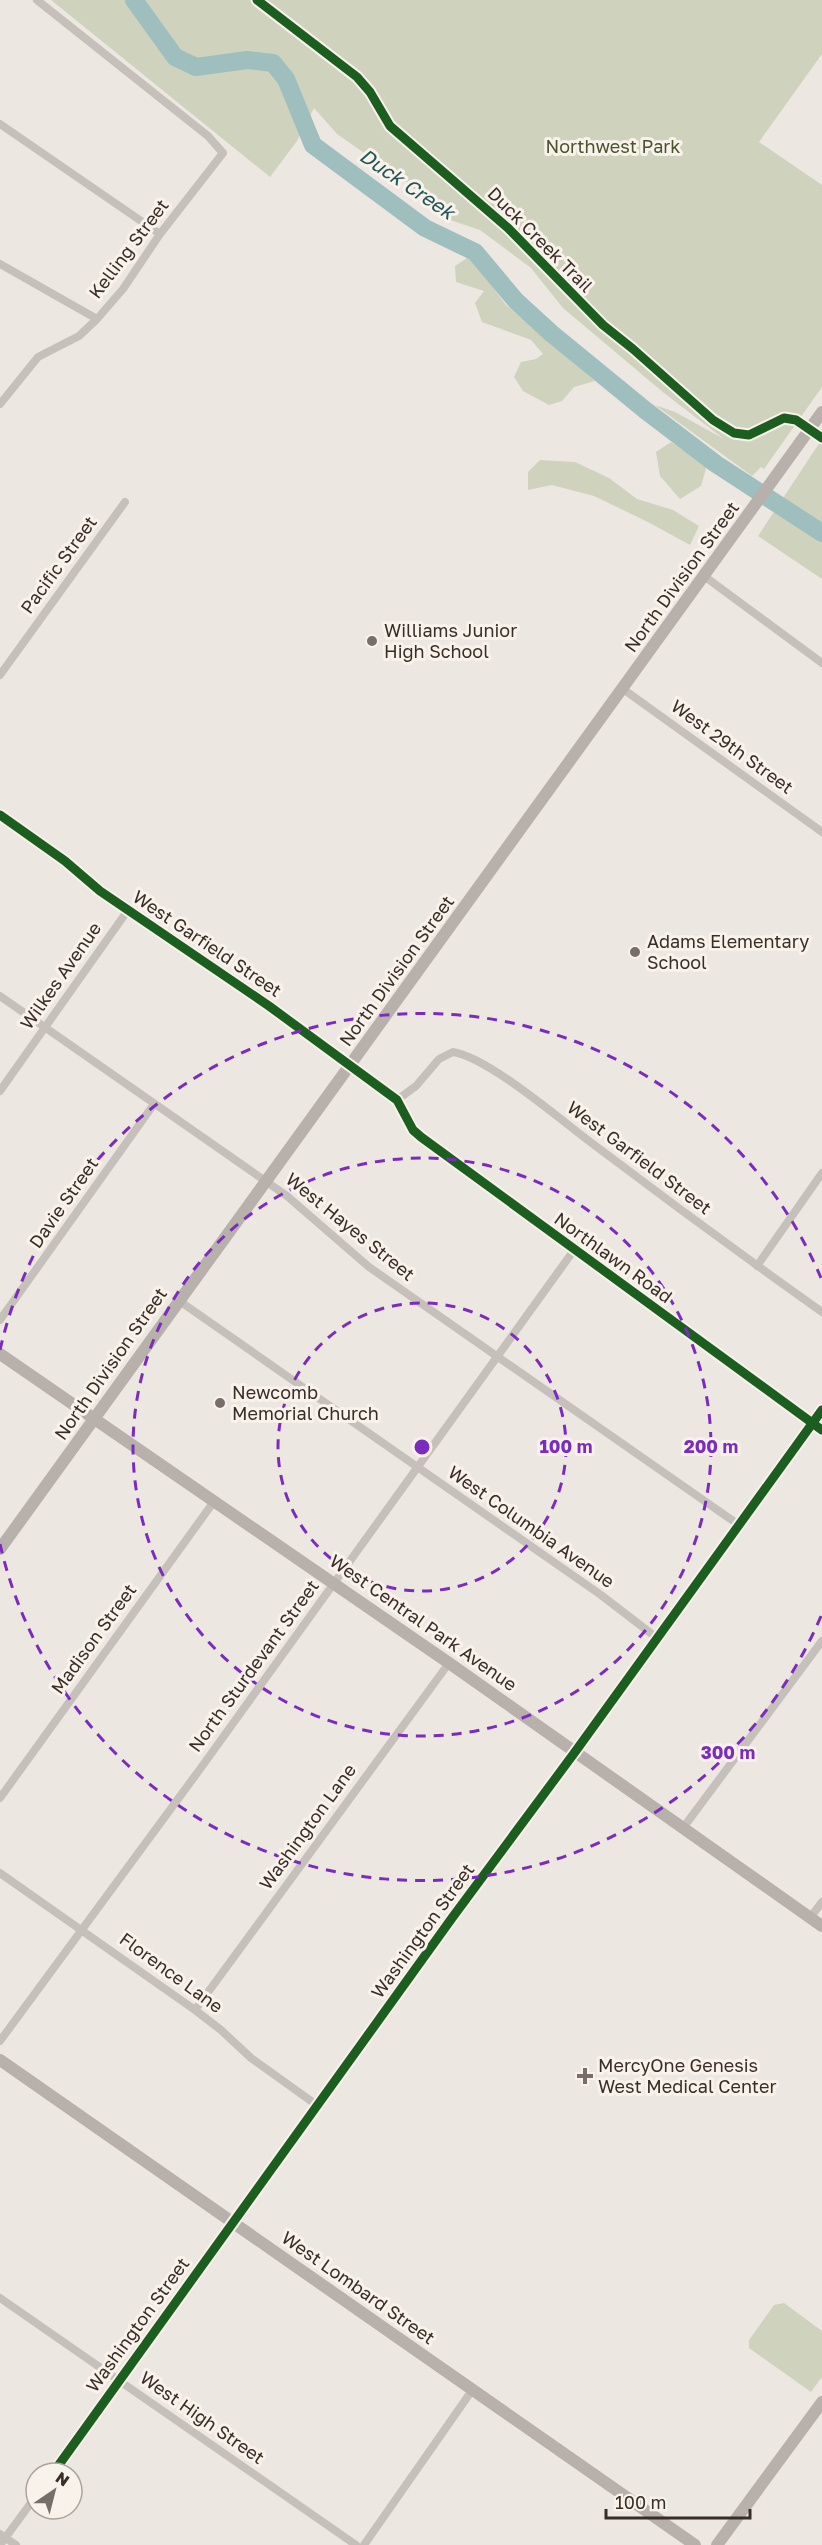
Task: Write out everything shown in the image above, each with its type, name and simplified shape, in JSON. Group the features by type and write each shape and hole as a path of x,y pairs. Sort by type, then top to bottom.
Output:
{"main road":[{"name":"North Division Street","path":"0,1549 822,412"},
{"name":"West Central Park Avenue","path":"0,1354 333,1582 822,1926"},
{"name":"West Lombard Street","path":"0,2060 695,2545"},
{"path":"717,2545 822,2402"}],"street":[{"name":"Kelling Street","path":"0,404 3,393 38,357 79,336 97,319 123,289 160,234 223,153 208,136 37,0"},
{"path":"0,124 160,234"},
{"path":"0,264 97,319"},
{"name":"Pacific Street","path":"0,675 124,502"},
{"path":"704,576 822,663"},
{"name":"West 29th Street","path":"623,689 822,832"},
{"name":"West Garfield Street","path":"0,815 65,861 100,891 269,1006 397,1100 416,1086 439,1059 453,1052 471,1057 542,1105 822,1312"},
{"name":"Wilkes Avenue","path":"0,1091 128,910"},
{"name":"West Hayes Street","path":"0,996 265,1181 314,1218 369,1267 739,1525"},
{"name":"Northlawn Road","path":"397,1100 413,1130 421,1137 822,1430"},
{"name":"Davie Street","path":"0,1320 154,1104"},
{"path":"757,1266 822,1173"},
{"name":"North Sturdevant Street","path":"0,2041 574,1250"},
{"name":"West Columbia Avenue","path":"178,1300 601,1595 657,1638"},
{"name":"Washington Street","path":"61,2461 822,1410"},
{"name":"Madison Street","path":"0,1798 214,1500"},
{"path":"683,1828 822,1641"},
{"name":"Washington Lane","path":"195,2010 449,1663"},
{"name":"Florence Lane","path":"0,1873 195,2010 251,2058 318,2106"},
{"path":"810,1918 822,1902"},
{"name":"West High Street","path":"0,2298 356,2545"},
{"path":"364,2545 473,2390"},
{"path":"16,2545 2,2539 24,2511"}],"green space":[{"name":"Northwest Park","path":"51,0 822,0 822,54 759,142 822,185 822,387 764,469 761,467 752,476 655,405 675,412 724,439 664,393 563,308 531,268 480,230 441,217 410,185 337,134 314,108 297,141 270,177"},
{"path":"470,256 506,305 595,381 574,387 562,401 549,405 523,391 514,377 521,362 536,359 543,354 531,340 482,322 475,303 484,291 456,282 455,266"},
{"path":"822,439 822,579 758,536"},
{"path":"671,442 707,465 701,486 680,499 660,476 656,452"},
{"path":"540,460 575,462 609,478 637,499 673,510 699,526 690,545 594,496 552,485 528,490 528,472"},
{"path":"784,2303 822,2331 822,2377 811,2392 749,2348 749,2340 774,2305"}],"waterway":[{"name":"Duck Creek","path":"134,0 175,57 196,67 247,60 273,63 286,79 313,145 425,228 475,252 516,301 551,333 645,410 716,464 822,533"}],"cycle path":[{"name":"Duck Creek Trail","path":"257,0 357,77 370,92 390,126 508,228 603,325 713,420 734,433 749,435 784,418 796,420 822,438"},
{"path":"0,815 65,861 100,891 269,1006 397,1100 413,1130 421,1137 822,1430"},
{"path":"62,2461 452,1918 822,1410"}],"place":[{"name":"Williams Junior High School","path":"372,641"},
{"name":"Adams Elementary School","path":"635,952"},
{"name":"Newcomb Memorial Church","path":"220,1403"},
{"name":"MercyOne Genesis West Medical Center","path":"585,2076"}]}
